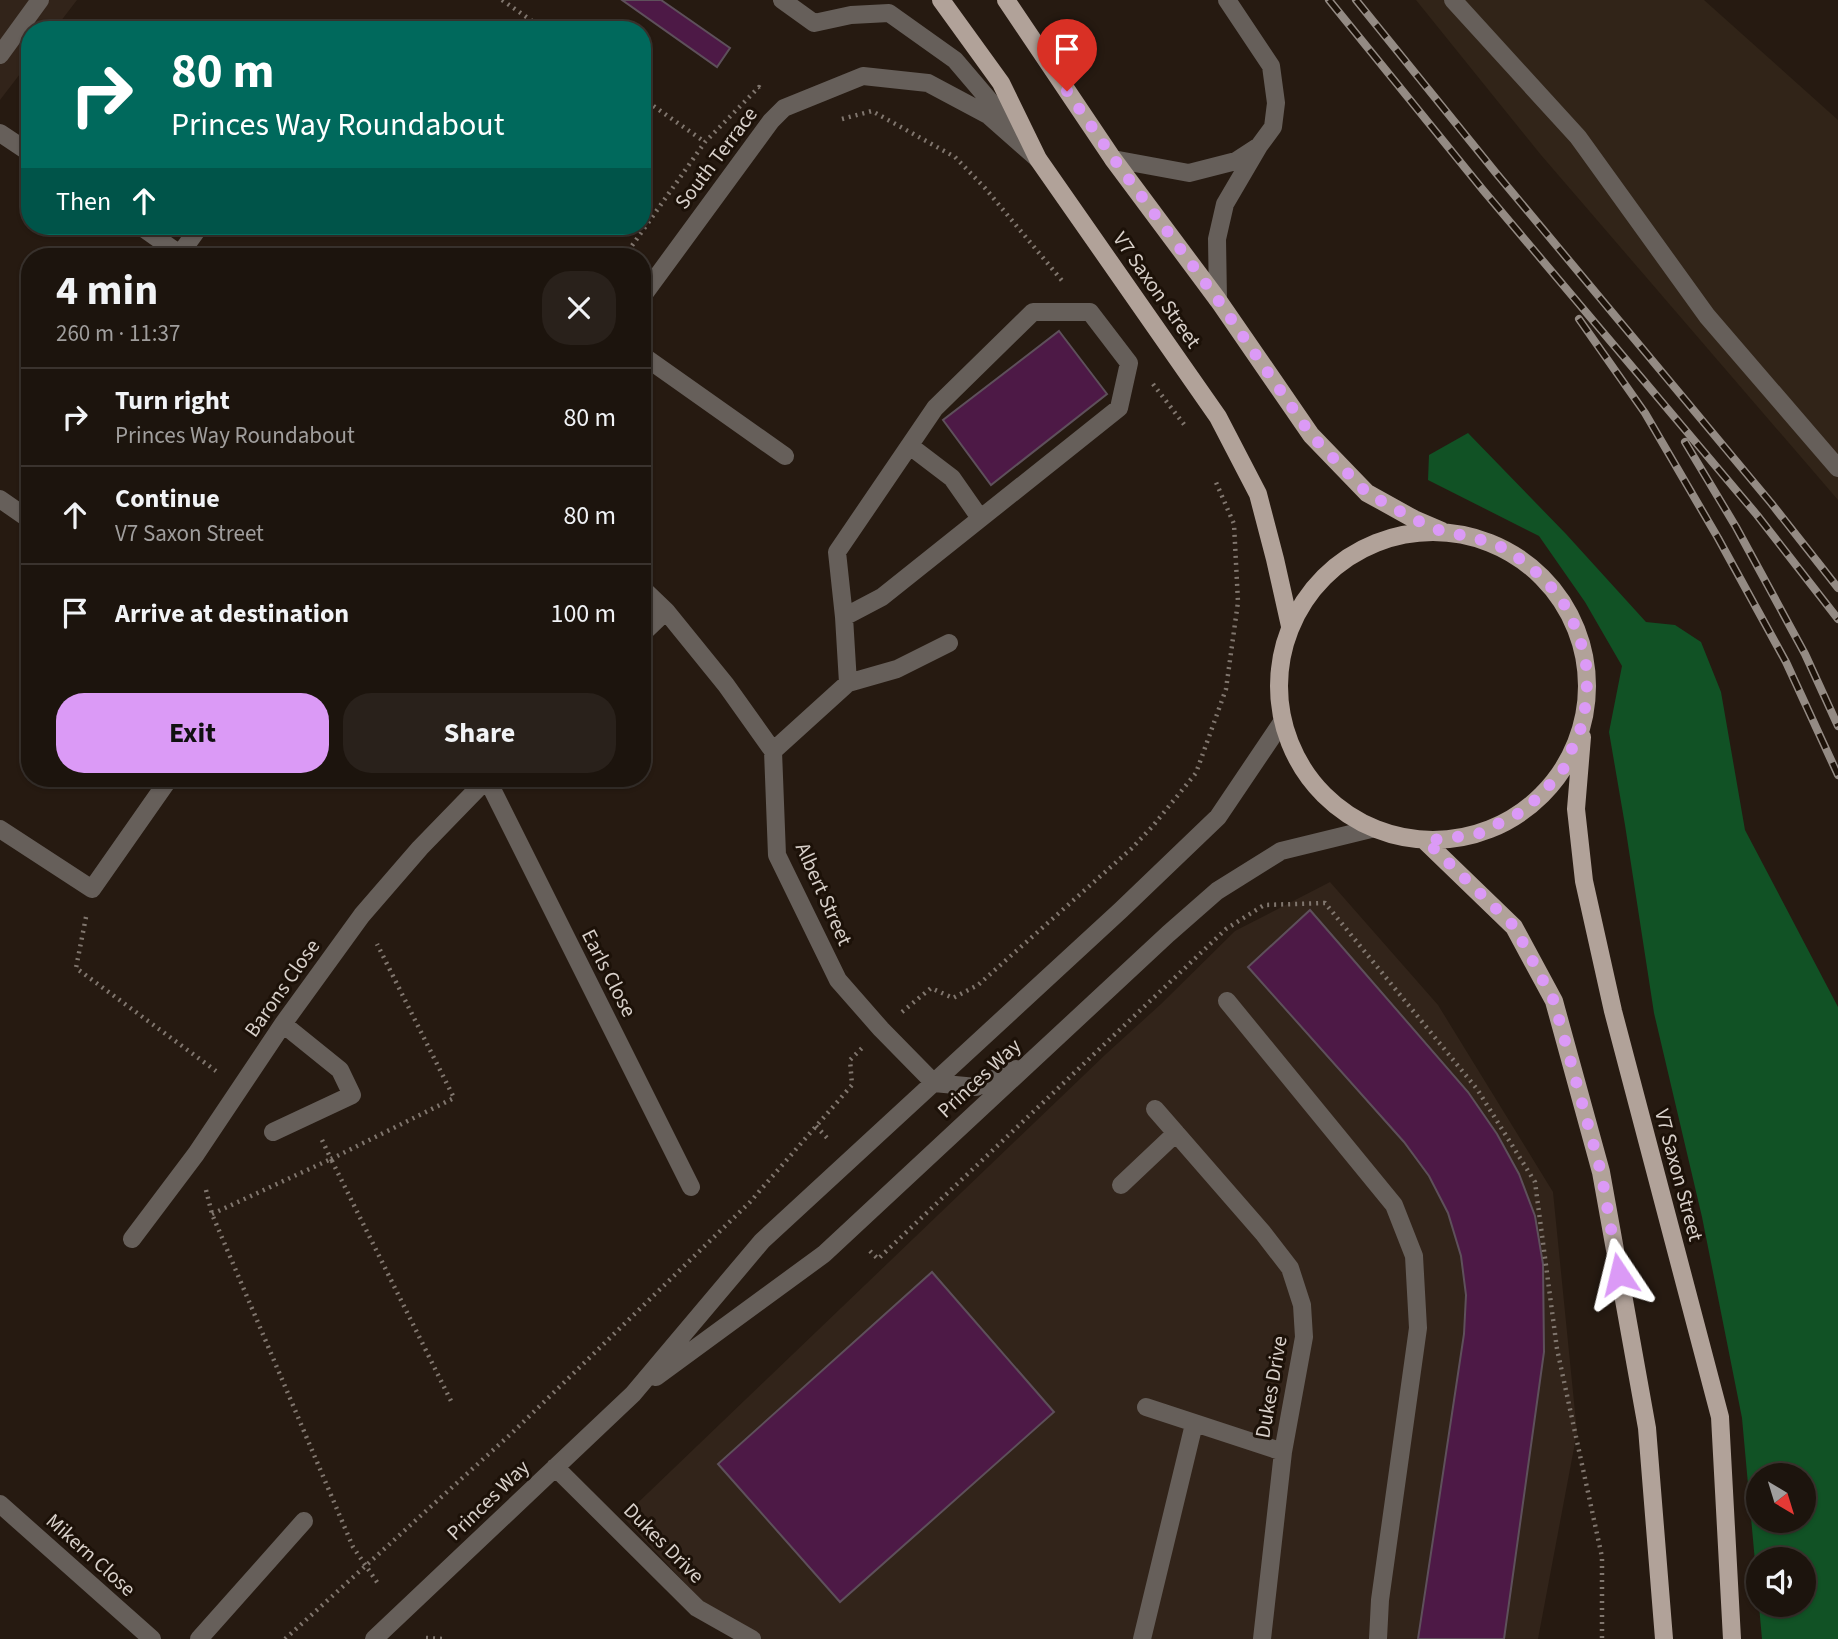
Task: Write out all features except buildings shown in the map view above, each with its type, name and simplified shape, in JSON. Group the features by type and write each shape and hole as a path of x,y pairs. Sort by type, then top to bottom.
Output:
{"main road":[{"name":"V7 Saxon Street","path":"941,0 1002,83 1038,159 1218,417 1258,494 1290,626"},
{"name":"V7 Saxon Street","path":"1006,0 1114,159 1218,300 1311,435 1367,493 1443,532 1473,537 1501,547 1526,563 1548,583 1566,607 1579,635 1586,664 1587,693 1576,809 1584,881 1612,1011 1720,1418 1732,1639"},
{"path":"1443,532 1388,538 1338,564 1311,587 1290,626 1279,674 1282,722 1300,766 1331,803 1371,828 1397,837 1426,841 1478,834 1525,810 1562,772 1583,723"},
{"path":"1426,841 1514,926 1554,1001 1601,1172 1647,1428 1664,1639"}],"street":[{"path":"25,21 40,0"},
{"path":"782,0 814,23 851,15 889,13 955,60 1038,159"},
{"path":"1218,300 1217,239 1225,204 1273,127 1276,103 1271,66 1227,0"},
{"path":"1453,0 1578,137 1707,316 1838,468"},
{"path":"0,55 21,26"},
{"name":"South Terrace","path":"651,285 771,121 784,108 863,76 928,82 988,115 1038,159"},
{"path":"0,133 21,147"},
{"path":"1114,159 1189,173 1236,161 1259,146"},
{"path":"158,235 173,248"},
{"path":"844,617 882,597 1119,408 1129,363 1090,312 1033,312 935,408 837,552 848,683"},
{"path":"651,361 785,456"},
{"path":"910,446 952,478 980,519"},
{"path":"0,499 21,514"},
{"path":"651,597 666,611 726,685 773,751 848,683 897,669 949,643"},
{"path":"651,625 666,611"},
{"name":"Princes Way","path":"374,1639 633,1394 762,1241 1121,911 1218,817 1282,722"},
{"name":"Albert Street","path":"773,751 778,855 838,980 934,1083"},
{"path":"3,835 92,889 163,787"},
{"name":"Barons Close","path":"132,1239 197,1154 283,1024 362,915 419,848 479,787"},
{"name":"Earls Close","path":"491,787 691,1186"},
{"name":"Princes Way","path":"633,1394 824,1254 1217,891 1281,850 1371,828"},
{"path":"1227,1001 1394,1205 1415,1256 1418,1328 1380,1600 1378,1639"},
{"path":"273,1132 352,1094 340,1070 283,1024"},
{"path":"934,1083 976,1087 1030,1062"},
{"name":"Dukes Drive","path":"1155,1109 1290,1268 1302,1305 1304,1337 1283,1452 1262,1639"},
{"path":"1121,1185 1176,1133"},
{"path":"1146,1407 1283,1452"},
{"path":"1142,1639 1194,1424"},
{"name":"Dukes Drive","path":"555,1467 697,1608 752,1639"},
{"name":"Mikern Close","path":"0,1504 144,1637"},
{"path":"199,1639 304,1521"}],"path":[{"path":"502,0 532,21"},
{"path":"651,219 705,142 759,87"},
{"path":"651,104 705,142"},
{"path":"931,988 953,998 978,985 1131,849"},
{"path":"92,889 76,968 239,1088"},
{"path":"878,1259 1226,929 1264,905 1325,903 1477,1089 1535,1182 1557,1349 1602,1557 1602,1639"},
{"path":"212,1214 454,1098 362,915"},
{"path":"285,1639 513,1432 750,1202 852,1085 850,1060"},
{"path":"310,1115 453,1405"},
{"path":"197,1154 212,1214 353,1547 379,1585"},
{"path":"426,1639 443,1639"}],"shaded area":[{"path":"0,0 77,0 61,21 21,21 21,73 0,100"},
{"path":"1416,0 1704,0 1838,120 1838,500 1541,155"},
{"path":"1330,882 1438,1005 1553,1192 1577,1432 1538,1639 752,1639 714,1614 623,1517 1235,931"}],"green space":[{"path":"1468,433 1646,622 1675,625 1701,642 1721,692 1745,830 1838,1007 1838,1639 1762,1639 1760,1617 1816,1617 1816,1547 1754,1547 1752,1533 1816,1533 1816,1463 1746,1463 1742,1418 1702,1217 1654,1013 1609,732 1622,666 1585,602 1539,536 1428,480 1429,455"}],"railway":[{"path":"1329,0 1483,190 1757,515 1838,619"},
{"path":"1356,0 1838,588"},
{"path":"1579,319 1645,413 1718,538 1786,662 1838,775"},
{"path":"1685,442 1736,527 1805,654 1838,726"}],"route":[{"path":"1067,91 1218,300 1311,435 1367,493 1443,532 1473,537 1501,547 1526,563 1548,583 1566,607 1579,635 1586,664 1587,693 1583,723 1562,772 1525,810 1478,834 1426,841 1514,926 1554,1001 1601,1172 1619,1274"}]}
